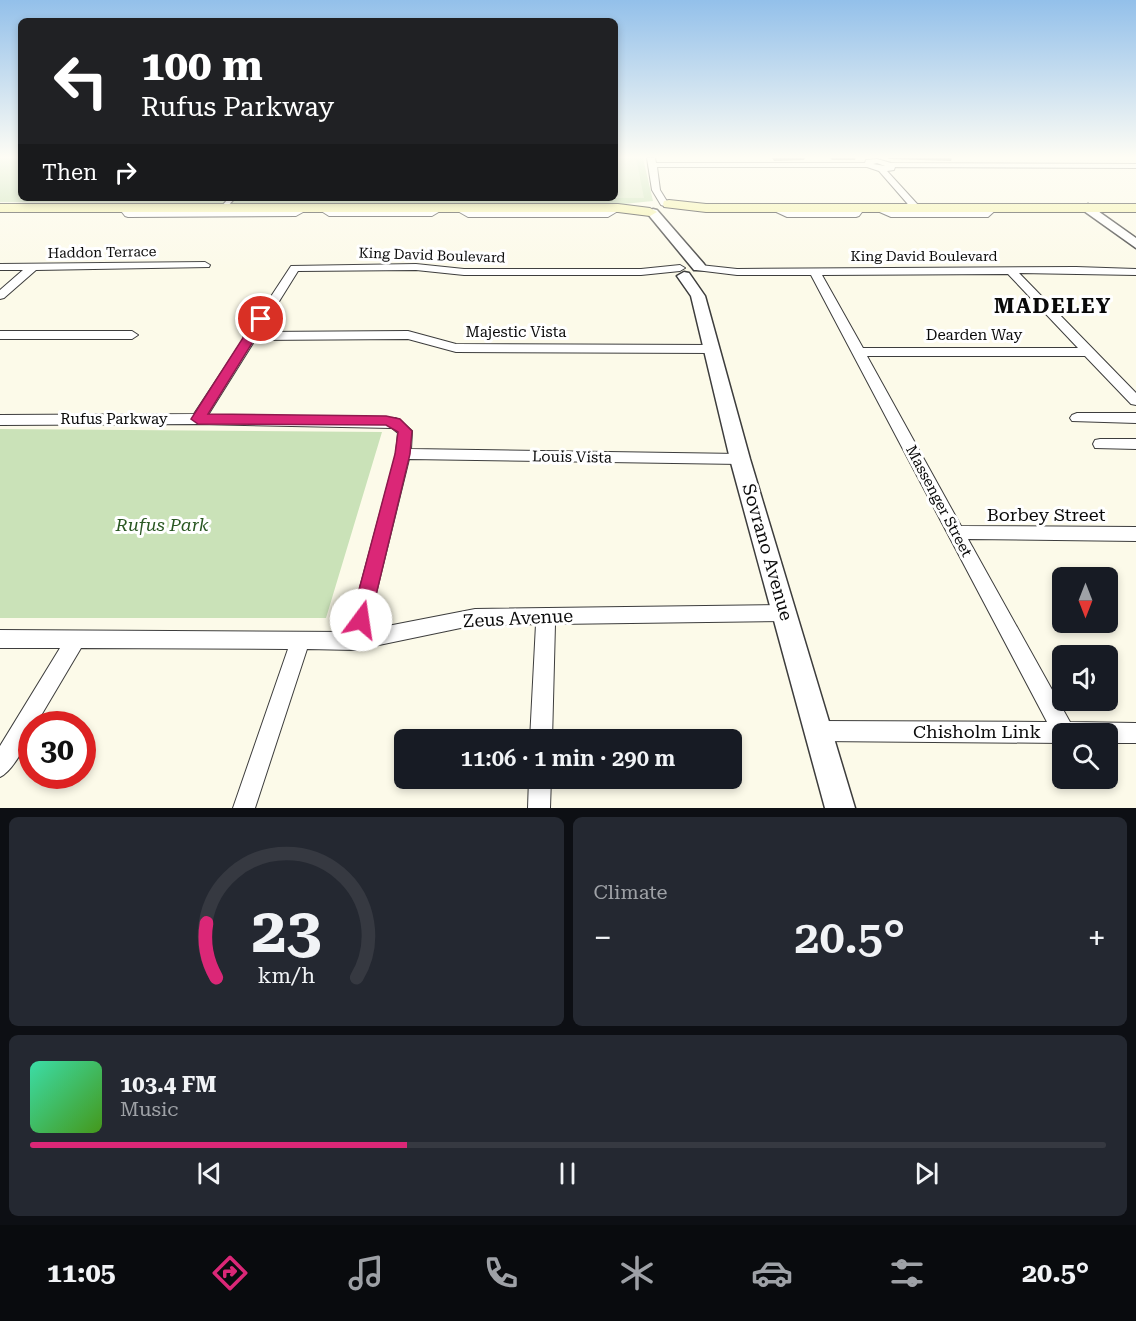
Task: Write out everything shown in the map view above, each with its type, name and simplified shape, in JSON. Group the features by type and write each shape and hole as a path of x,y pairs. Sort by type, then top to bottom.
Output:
{"main road":[{"path":"0,206 123,207 228,202 307,207 1136,208"}],"street":[{"path":"657,196 659,206 672,234 699,277"},
{"path":"907,196 916,208"},
{"path":"123,207 128,214 296,213 307,207"},
{"path":"878,208 891,214 988,214 993,208"},
{"path":"1094,208 1136,235"},
{"path":"1094,208 1136,244"},
{"path":"682,272 684,253"},
{"name":"Haddon Terrace","path":"0,267 205,266"},
{"path":"682,272 690,266 699,277"},
{"name":"King David Boulevard","path":"1110,270 1136,266"},
{"path":"0,297 33,267"},
{"name":"King David Boulevard","path":"249,336 295,268 416,267 464,272 682,272"},
{"name":"King David Boulevard","path":"699,277 737,272 1110,270 1136,272"},
{"path":"1011,271 1136,401"},
{"name":"Sovrano Avenue","path":"682,272 699,277 713,349 740,459 786,613 840,808"},
{"name":"Massenger Street","path":"815,272 1059,723"},
{"path":"0,334 132,335"},
{"name":"Majestic Vista","path":"249,336 408,335 456,348 713,349"},
{"path":"198,419 249,336"},
{"name":"Dearden Way","path":"859,352 1088,352"},
{"path":"1077,418 1136,418"},
{"name":"Rufus Parkway","path":"0,420 198,419 386,421 395,423 405,431 403,454 356,641"},
{"path":"1100,444 1136,444"},
{"name":"Louis Vista","path":"403,454 740,459"},
{"name":"Borbey Street","path":"956,532 1136,534"},
{"name":"Zeus Avenue","path":"0,639 356,641 476,617 786,613"},
{"path":"541,729 546,615"},
{"path":"0,766 76,639"},
{"path":"244,808 300,642"},
{"name":"Chisholm Link","path":"819,731 1052,731"},
{"name":"Chisholm Link","path":"1118,733 1136,733"},
{"path":"539,808 540,789"}],"green space":[{"path":"0,196 18,196 18,201 618,201 618,196 652,196 653,201 613,205 0,202"},
{"path":"618,196 644,196 644,198 618,198"},
{"name":"Rufus Park","path":"0,429 382,432 326,618 0,618"}],"district":[{"name":"MADELEY","path":"1053,306"}],"route":[{"path":"261,319 198,419 386,421 401,426 405,431 403,454 361,620"}]}
